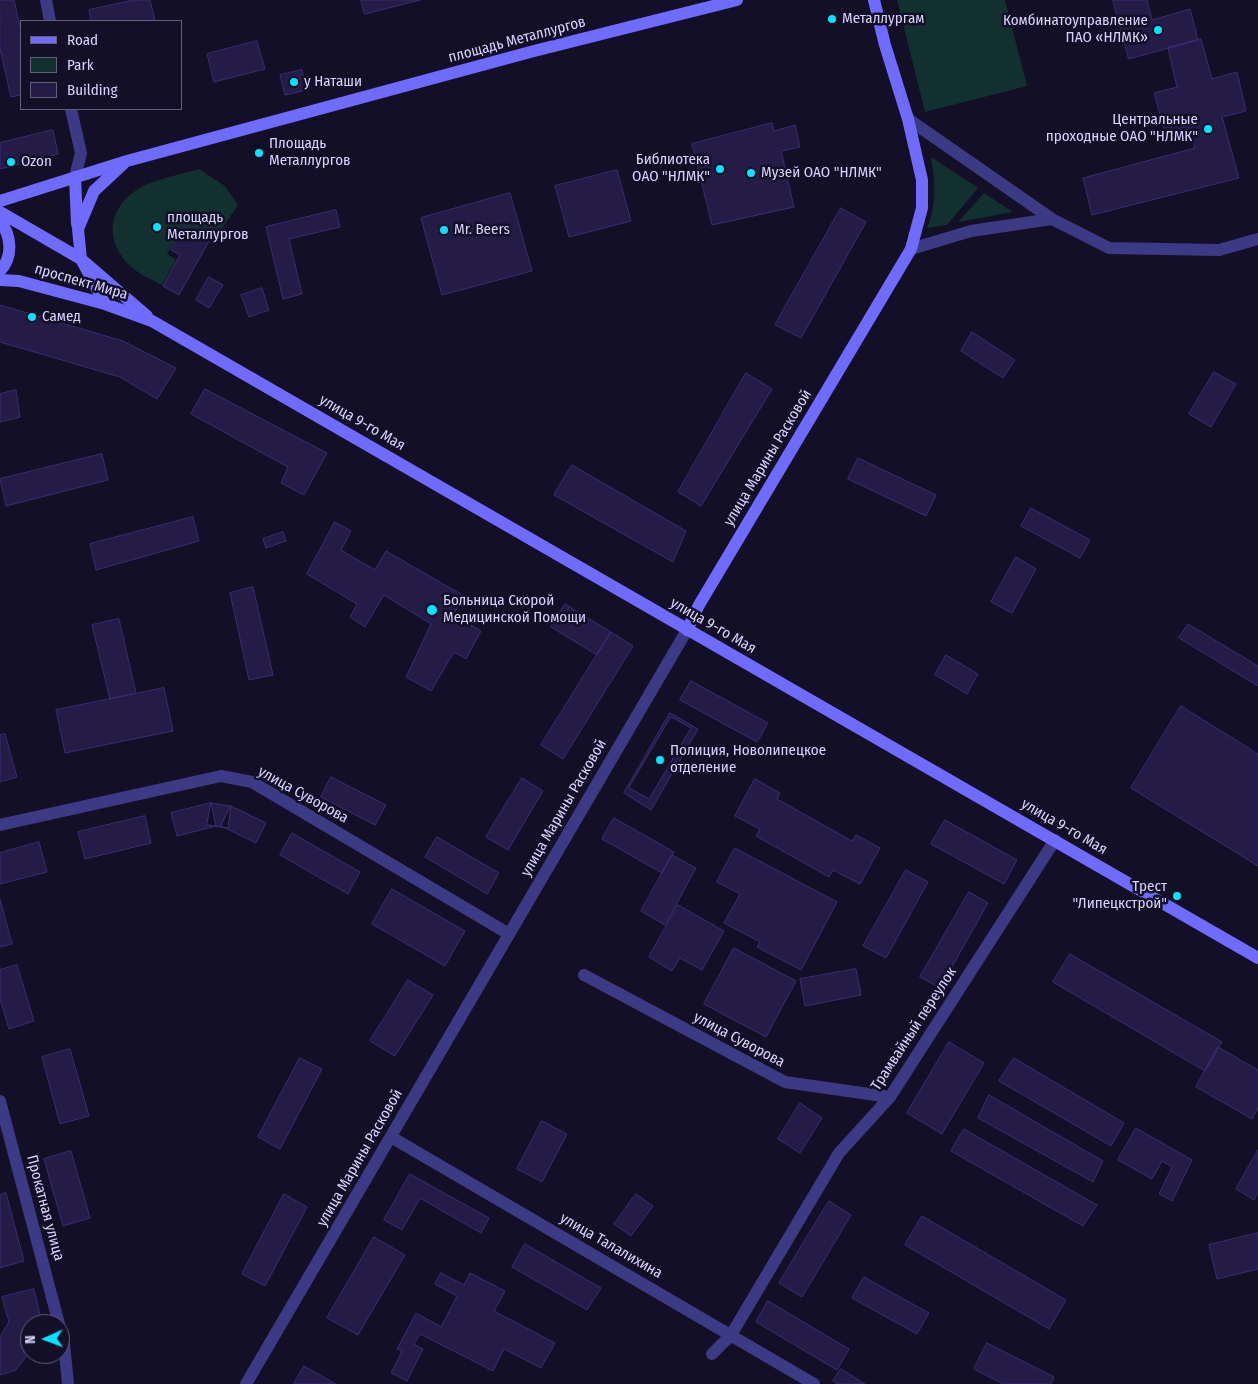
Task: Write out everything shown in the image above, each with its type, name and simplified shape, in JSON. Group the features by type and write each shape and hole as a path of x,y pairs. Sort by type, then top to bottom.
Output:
{"main road":[{"name":"площадь Металлургов","path":"78,229 94,191 127,161 534,51 737,0"},
{"path":"874,0 908,119 922,180 922,208 911,249"},
{"path":"0,201 127,161"},
{"name":"площадь Металлургов","path":"75,177 81,259 105,304"},
{"path":"0,212 81,259 152,321"},
{"path":"0,221 5,228 9,242 8,263 0,271"},
{"name":"улица Марины Расковой","path":"687,630 699,605 911,249"},
{"name":"проспект Мира","path":"0,280 19,281 105,304 152,321"},
{"name":"улица 9-го Мая","path":"152,321 1258,958"}],"street":[{"path":"46,0 50,20"},
{"name":"площадь Металлургов","path":"71,110 81,153 75,177"},
{"path":"908,119 1052,219 1109,248 1219,250 1258,239"},
{"path":"911,249 970,231 1052,219"},
{"name":"улица Марины Расковой","path":"246,1384 687,630"},
{"name":"улица Суворова","path":"0,825 221,776 252,782 509,934"},
{"name":"Трамвайный переулок","path":"712,1354 731,1335 839,1153 890,1097 1055,840"},
{"name":"улица Суворова","path":"584,976 785,1082 890,1097"},
{"name":"Прокатная улица","path":"0,1101 56,1314"},
{"name":"улица Талалихина","path":"392,1137 814,1384"},
{"path":"66,1364 68,1384"}],"green space":[{"path":"897,0 1005,0 1027,86 925,112"},
{"path":"931,157 978,188 947,225 927,228 934,202"},
{"path":"199,169 225,186 238,205 213,242 183,226 167,254 176,260 162,285 136,271 121,255 115,244 113,234 113,223 116,213 130,195 140,188 161,179"},
{"path":"984,193 1013,212 958,222"}],"building":[{"path":"0,0 14,0 20,27 20,95 11,97 0,49"},
{"path":"134,0 150,0 155,20 91,20 89,10"},
{"path":"361,0 420,0 365,14"},
{"name":"Комбинатоуправление ПАО «НЛМК»","path":"1113,0 1147,0 1152,20 1190,9 1198,40 1129,59"},
{"name":"Центральные проходные ОАО \"НЛМК\"","path":"1201,39 1212,79 1237,72 1246,111 1222,117 1239,178 1092,215 1083,178 1195,148 1188,126 1165,133 1154,93 1177,87 1168,48"},
{"path":"257,41 265,69 214,82 207,54"},
{"name":"у Наташи","path":"302,70 307,90 285,95 280,75"},
{"path":"772,123 774,131 795,125 800,147 781,151 794,207 712,225 692,144"},
{"path":"53,130 58,154 0,169 0,143"},
{"path":"617,170 631,221 569,237 555,186"},
{"path":"510,193 532,271 442,295 421,218"},
{"path":"841,208 866,222 801,338 775,325"},
{"path":"336,210 340,227 289,239 302,294 283,299 266,227"},
{"path":"184,227 209,241 179,295 163,286 180,255 171,250"},
{"path":"209,277 223,285 209,308 196,300"},
{"path":"262,288 269,310 249,317 241,295"},
{"path":"0,305 123,341 176,368 157,399 120,377 0,342"},
{"path":"972,332 1015,360 1003,378 961,351"},
{"path":"1214,372 1236,384 1211,427 1189,414"},
{"path":"746,373 772,389 701,506 678,492"},
{"path":"205,389 327,453 304,495 281,483 288,467 191,414"},
{"path":"16,390 20,417 0,422 0,394"},
{"path":"102,454 108,480 6,506 0,479"},
{"path":"858,458 936,495 926,516 848,479"},
{"path":"572,465 686,531 673,562 554,495"},
{"path":"1031,508 1090,540 1080,558 1021,526"},
{"path":"193,517 199,541 96,570 90,544"},
{"name":"Больница Скорой Медицинской Помощи","path":"335,522 351,531 341,550 375,570 386,551 464,596 453,615 481,631 466,659 454,652 431,691 406,677 431,624 384,595 365,627 350,617 357,604 307,574"},
{"path":"283,532 286,541 266,548 263,539"},
{"path":"1016,557 1036,569 1012,613 991,602"},
{"path":"253,587 273,675 249,680 230,593"},
{"path":"565,604 611,632 597,655 551,627"},
{"path":"119,619 136,693 110,699 92,625"},
{"path":"1188,624 1258,666 1258,686 1179,638"},
{"path":"611,632 633,646 563,759 541,745"},
{"path":"946,655 978,674 967,694 935,675"},
{"path":"691,681 768,723 757,742 680,700"},
{"path":"164,688 173,731 65,753 56,710"},
{"path":"1181,706 1258,754 1258,866 1131,788"},
{"path":"670,713 698,729 651,810 624,793"},
{"path":"671,717 691,728 649,799 629,788"},
{"path":"5,734 17,777 0,782 0,735"},
{"path":"331,777 386,805 375,825 321,797"},
{"path":"522,778 543,791 508,850 486,837"},
{"path":"755,779 780,793 777,799 852,841 856,835 880,848 860,884 833,870 829,877 756,836 760,829 735,816"},
{"path":"211,803 216,826 177,836 171,813"},
{"path":"211,803 231,806 228,828 207,825"},
{"path":"231,806 266,823 256,843 221,826"},
{"path":"145,816 151,843 85,859 78,832"},
{"path":"614,818 674,852 662,873 602,839"},
{"path":"945,820 1017,860 1004,884 931,844"},
{"path":"292,833 360,872 348,894 280,855"},
{"path":"437,837 499,873 487,894 425,857"},
{"path":"39,842 47,872 0,884 0,853"},
{"path":"735,848 837,902 801,970 757,947 760,942 724,923 740,894 717,882"},
{"path":"672,855 696,868 665,925 641,911"},
{"path":"906,870 928,882 886,958 863,946"},
{"path":"392,889 465,931 445,966 372,924"},
{"path":"969,892 988,903 940,988 920,977"},
{"path":"0,899 12,944 0,947"},
{"path":"678,905 724,931 702,970 680,958 672,971 649,957"},
{"path":"734,948 796,981 766,1037 704,1004"},
{"path":"1070,954 1222,1042 1205,1071 1053,982"},
{"path":"17,965 34,1021 9,1029 0,999 0,970"},
{"path":"856,969 861,995 805,1006 800,979"},
{"path":"408,980 433,995 395,1056 370,1041"},
{"path":"949,1042 984,1063 942,1134 907,1113"},
{"path":"1218,1047 1258,1070 1258,1108 1252,1119 1196,1087"},
{"path":"70,1049 89,1116 60,1124 42,1057"},
{"path":"300,1058 322,1069 280,1149 258,1137"},
{"path":"1014,1058 1124,1123 1111,1146 999,1081"},
{"path":"989,1095 1103,1161 1093,1182 978,1118"},
{"path":"800,1103 822,1118 800,1153 778,1139"},
{"path":"542,1121 567,1134 542,1182 517,1169"},
{"path":"1136,1128 1192,1160 1172,1201 1159,1194 1172,1167 1162,1161 1152,1179 1118,1160"},
{"path":"964,1129 1097,1205 1083,1226 951,1151"},
{"path":"1258,1150 1258,1192 1254,1200 1236,1189"},
{"path":"71,1151 90,1218 63,1226 44,1159"},
{"path":"410,1174 489,1218 481,1233 420,1198 402,1230 384,1220"},
{"path":"6,1193 24,1261 0,1268 0,1195"},
{"path":"284,1194 307,1207 265,1286 242,1274"},
{"path":"636,1194 653,1206 631,1236 614,1224"},
{"path":"829,1201 851,1215 802,1297 779,1283"},
{"path":"922,1216 1066,1300 1049,1329 905,1245"},
{"path":"1258,1233 1258,1269 1217,1279 1209,1245"},
{"path":"374,1237 405,1255 358,1335 327,1318"},
{"path":"525,1244 601,1288 587,1310 512,1267"},
{"path":"441,1273 464,1285 470,1273 505,1291 494,1311 555,1343 541,1368 504,1349 493,1371 420,1334 414,1344 423,1349 407,1381 391,1373 402,1351 397,1349 416,1313 441,1327 457,1296 435,1284"},
{"path":"864,1277 929,1313 917,1334 852,1298"},
{"path":"34,1289 40,1314 20,1314 20,1364 16,1370 0,1375 0,1337 9,1322 2,1297"},
{"path":"768,1301 849,1349 837,1370 756,1322"},
{"path":"987,1343 1054,1377 1051,1384 1003,1384 974,1369"},
{"path":"304,1366 336,1384 294,1384"},
{"path":"841,1369 865,1384 838,1384 833,1381"}],"place":[{"name":"Металлургам","path":"832,19"},
{"name":"Комбинатоуправление ПАО «НЛМК»","path":"1158,30"},
{"name":"у Наташи","path":"294,82"},
{"name":"Центральные проходные ОАО \"НЛМК\"","path":"1208,129"},
{"name":"Площадь Металлургов","path":"259,153"},
{"name":"Ozon","path":"11,162"},
{"name":"Библиотека ОАО \"НЛМК\"","path":"720,169"},
{"name":"Музей ОАО \"НЛМК\"","path":"751,173"},
{"name":"площадь Металлургов","path":"157,227"},
{"name":"Mr. Beers","path":"444,230"},
{"name":"Самед","path":"32,317"},
{"name":"Больница Скорой Медицинской Помощи","path":"432,610"},
{"name":"Полиция, Новолипецкое отделение","path":"660,760"},
{"name":"Трест \"Липецкстрой\"","path":"1177,896"}]}
